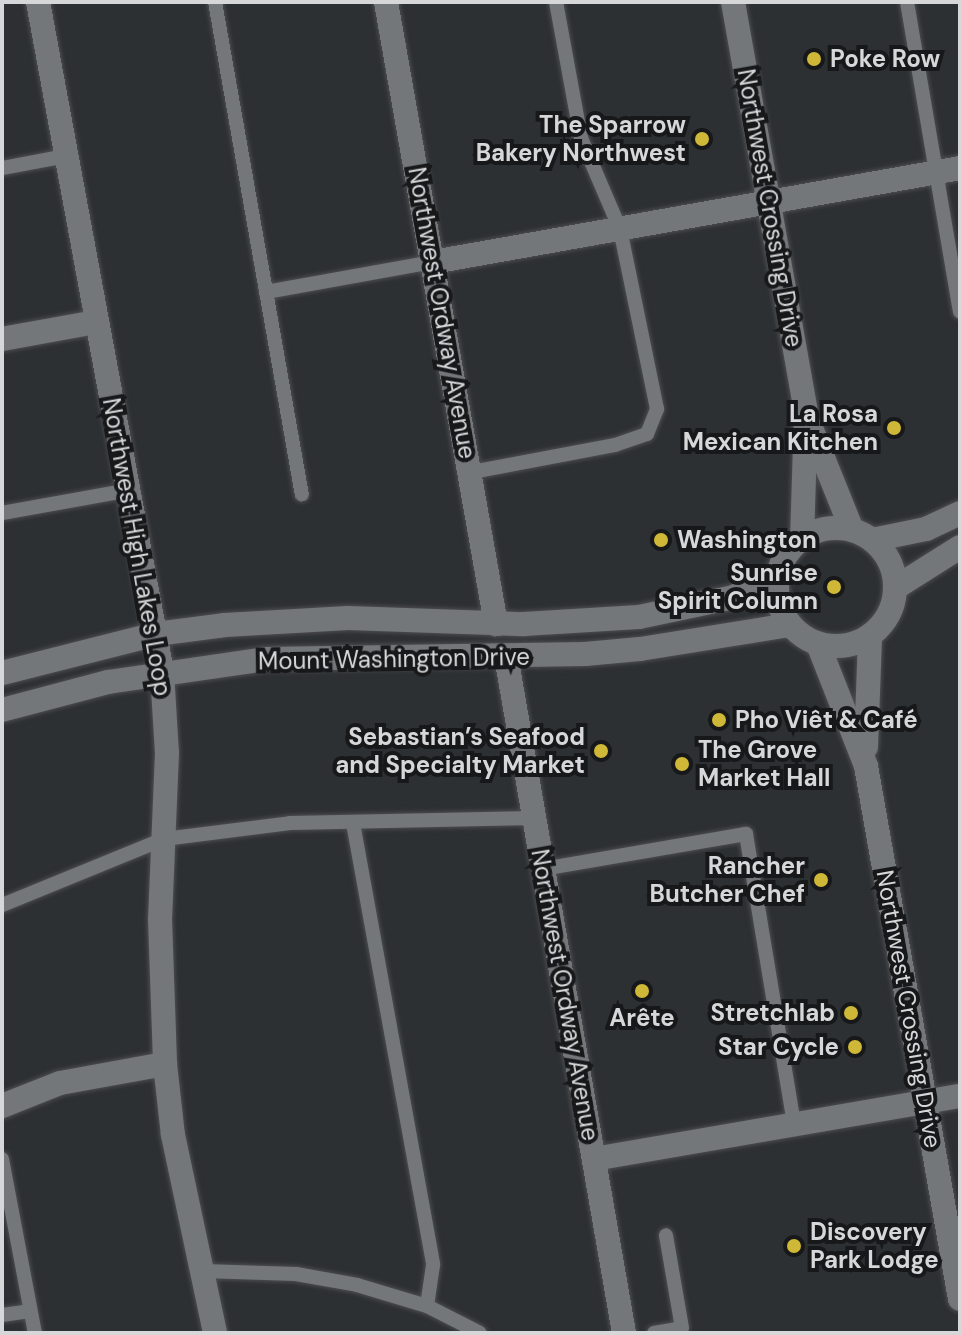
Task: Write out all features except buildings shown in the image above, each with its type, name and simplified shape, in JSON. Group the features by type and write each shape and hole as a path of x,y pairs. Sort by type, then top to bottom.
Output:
{"street":[{"name":"Northwest High Lakes Loop","path":"38,2 162,672 167,753 160,919 165,1064 173,1135 215,1333"},
{"name":"Northwest Ordway Avenue","path":"386,2 472,472 496,624"},
{"name":"Northwest Crossing Drive","path":"733,2 806,413 802,538"},
{"path":"433,262 960,168"},
{"path":"2,339 96,322"},
{"name":"Northwest Crossing Drive","path":"806,413 862,535"},
{"path":"862,535 889,561 895,588 887,616 870,636 844,646 818,644 790,625 778,602 778,574 786,554 802,538 826,528 862,535 926,529 960,513"},
{"path":"895,588 960,547"},
{"name":"Mount Washington Drive","path":"2,673 156,634 287,619 496,624 584,621 666,613 734,597 778,574"},
{"name":"Mount Washington Drive","path":"2,710 83,687 162,672 265,659 506,656 640,649 790,625"},
{"name":"Northwest Crossing Drive","path":"866,766 870,636"},
{"name":"Northwest Crossing Drive","path":"818,644 866,766 959,1290"},
{"name":"Northwest Ordway Avenue","path":"506,656 624,1333"},
{"path":"2,1106 60,1083 165,1064"},
{"path":"594,1159 960,1096"}],"lane":[{"path":"215,2 302,494"},
{"path":"472,472 615,445 647,434 657,409 620,229 581,138 556,2"},
{"path":"907,2 960,312"},
{"path":"2,168 66,156"},
{"path":"266,292 433,262"},
{"path":"2,513 130,490"},
{"path":"2,905 164,839 290,823 534,818"},
{"path":"353,823 433,1265 427,1306"},
{"path":"543,869 746,834 794,1124"},
{"path":"2,1159 35,1333"},
{"path":"654,1333 682,1330 666,1235"},
{"path":"203,1271 296,1274 357,1285 427,1306 480,1333"},
{"path":"2,1315 30,1311"}],"place":[{"name":"Poke Row","path":"814,59"},
{"name":"The Sparrow Bakery Northwest","path":"702,139"},
{"name":"La Rosa Mexican Kitchen","path":"894,428"},
{"name":"Washington","path":"661,540"},
{"name":"Sunrise Spirit Column","path":"834,587"},
{"name":"Pho Viêt & Café","path":"719,720"},
{"name":"Sebastian’s Seafood and Specialty Market","path":"601,751"},
{"name":"The Grove Market Hall","path":"682,764"},
{"name":"Rancher Butcher Chef","path":"821,880"},
{"name":"Arête","path":"642,991"},
{"name":"Stretchlab","path":"851,1013"},
{"name":"Star Cycle","path":"855,1047"},
{"name":"Discovery Park Lodge","path":"794,1246"}]}
